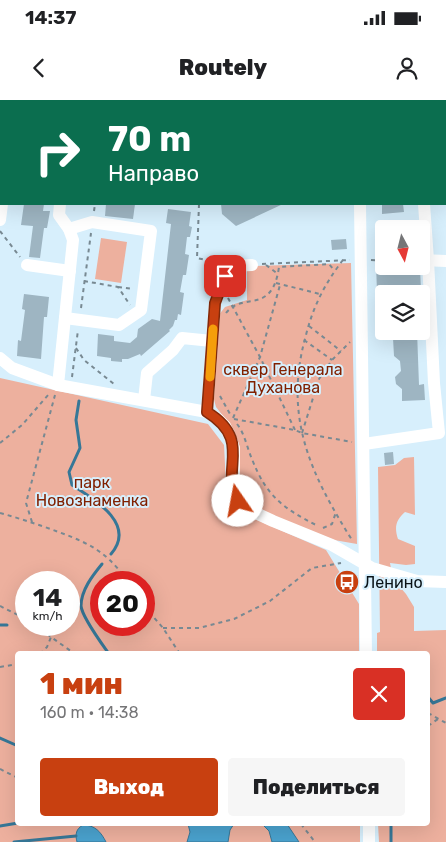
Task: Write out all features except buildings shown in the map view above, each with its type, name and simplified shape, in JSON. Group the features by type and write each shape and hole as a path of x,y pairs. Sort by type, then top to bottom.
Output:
{"street":[{"path":"0,220 2,205"},
{"path":"60,205 58,215 69,229 74,240 65,318 64,386"},
{"path":"360,205 366,651"},
{"path":"424,205 424,220"},
{"path":"65,318 119,325 141,310 150,231 92,222 69,229"},
{"path":"430,260 446,261"},
{"path":"213,416 212,341 215,303 229,266 259,264"},
{"path":"27,265 70,271"},
{"path":"364,444 440,433 442,412 434,383 426,275"},
{"path":"144,400 147,373 173,350 182,338 212,341"},
{"path":"0,358 12,368 64,386 144,400 213,416 225,426 234,448 234,494 243,507 332,545 372,568 417,581 446,582"},
{"path":"369,826 370,842"}],"path":[{"path":"199,205 196,258 229,266"},
{"path":"32,522 26,503 76,348 92,222"},
{"path":"0,231 27,265"},
{"path":"343,260 334,271 313,310 304,340 298,371 297,393 302,433 311,463 352,540"},
{"path":"259,264 352,260"},
{"path":"365,260 375,261"},
{"path":"259,264 278,274"},
{"path":"224,316 232,306 261,299 269,293 276,284 279,267 329,264 334,271"},
{"path":"84,282 144,290"},
{"path":"276,284 321,294"},
{"path":"221,285 260,357 295,430"},
{"path":"233,418 260,357 280,285"},
{"path":"118,287 136,314"},
{"path":"308,325 341,351"},
{"path":"302,433 319,379 332,360 354,338"},
{"path":"304,340 332,360"},
{"path":"76,348 84,360 131,398"},
{"path":"266,370 279,372 298,371"},
{"path":"0,443 64,386"},
{"path":"220,395 240,428 262,482 282,506 323,528 332,524 336,512"},
{"path":"213,416 233,418 364,444"},
{"path":"0,512 75,537 98,549 120,571"},
{"path":"163,628 199,628 234,618 270,601 312,568 340,563 364,564"},
{"path":"0,606 15,614"},
{"path":"155,619 178,651"},
{"path":"43,651 51,637 71,651"},
{"path":"0,667 15,664"},
{"path":"430,714 446,723"},
{"path":"430,725 438,719"},
{"path":"0,769 15,776"},
{"path":"303,826 315,842"}],"green space":[{"path":"101,238 127,242 121,283 95,279"},
{"name":"сквер Генерала Духанова","path":"351,263 357,544 334,540 276,517 248,503 241,496 238,480 240,448 234,430 216,407 212,392 218,316 225,307 247,300 247,270 254,266"},
{"name":"парк Новознаменка","path":"0,378 208,424 224,445 227,504 250,517 326,550 359,604 359,651 15,651 15,826 360,826 360,842 0,842"},
{"path":"414,457 415,515 405,512 398,521 396,531 398,539 415,546 415,564 390,563 393,579 414,607 414,631 446,630 446,842 379,842 378,826 430,826 430,651 377,651 377,633 380,632 378,467 395,465 404,458"}],"water":[{"path":"82,826 91,826 102,835 106,842 77,842 76,837"},
{"path":"188,826 233,826 228,842 187,842 190,832"},
{"path":"264,826 288,826 299,842 272,842 269,831"}],"waterway":[{"path":"79,401 76,420 80,448 69,472 72,485 101,505 110,513 116,523 119,533 118,543 111,554"},
{"path":"102,564 85,589 81,606 88,623 107,651"},
{"path":"0,625 7,625"},
{"path":"430,699 433,703 446,698"},
{"path":"0,738 15,745"},
{"path":"0,826 15,824"},
{"path":"391,826 391,842"},
{"path":"14,842 76,836"}],"slow traffic":[{"path":"210,377 213,329"}],"place":[{"name":"Ленино","path":"347,582"}],"route":[{"path":"225,276 215,303 207,412 225,426 234,448 233,487 238,501"}]}
